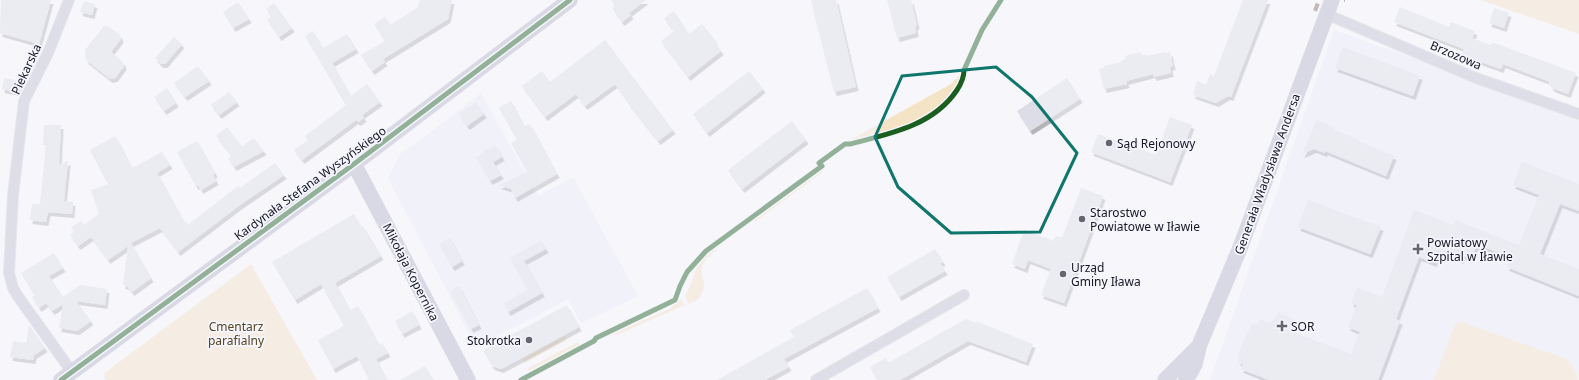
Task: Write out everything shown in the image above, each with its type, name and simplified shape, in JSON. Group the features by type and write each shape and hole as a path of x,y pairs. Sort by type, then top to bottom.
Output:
{"street":[{"name":"Piekarska","path":"67,376 17,295 10,281 9,273 13,195 24,101 48,53 69,0"},
{"name":"Kardynała Stefana Wyszyńskiego","path":"67,376 354,164 570,0"},
{"name":"Generała Władysława Andersa","path":"1186,380 1195,364 1199,346 1240,248 1332,0"},
{"name":"Brzozowa","path":"1326,14 1476,78 1579,114"},
{"name":"Mikołaja Kopernika","path":"354,164 468,380"},
{"path":"816,380 964,295"},
{"name":"Generała Władysława Andersa","path":"1165,380 1199,346"}],"highlighted area":[{"path":"996,67 1032,97 1077,153 1040,232 951,233 898,187 875,137 902,76"}],"shaded area":[{"name":"Powiatowy Szpital w Iławie","path":"1334,30 1579,118 1579,380 1210,380"},
{"path":"481,93 538,196 573,177 638,296 581,323 568,299 476,347 388,178 400,154"}],"green space":[{"path":"1480,0 1579,0 1579,34"},
{"path":"962,73 955,90 949,98 925,118 908,126 851,142 850,140 951,84"},
{"path":"822,170 823,172 755,222 754,220"},
{"path":"716,248 717,250 705,261 702,266 704,285 701,295 695,302 694,301 688,304 685,295 696,269 702,260"},
{"name":"Cmentarz parafialny","path":"251,264 317,380 106,380 103,374"},
{"path":"681,299 685,305 617,335 612,334 671,308"},
{"path":"1461,322 1567,359 1576,371 1577,380 1434,380 1455,324"},
{"path":"565,336 567,340 525,363 523,359"},
{"path":"578,342 580,346 530,373 528,368"}],"building":[{"path":"1,0 51,0 39,44 0,33"},
{"path":"420,0 452,0 448,19 383,59 385,62 372,71 361,55 385,41 374,24 385,17 390,25 417,8"},
{"path":"611,0 646,0 629,13 631,15 622,22 612,8 615,6"},
{"path":"811,0 836,0 856,87 834,92"},
{"path":"887,0 911,0 917,25 915,26 916,33 897,38"},
{"path":"1243,0 1268,0 1231,97 1228,96 1216,103 1193,95 1197,81 1206,85 1210,74 1214,76"},
{"path":"84,1 95,4 92,15 80,12"},
{"path":"238,2 249,19 233,28 223,12"},
{"path":"274,3 292,28 279,37 267,20 272,17 266,9"},
{"path":"1400,7 1449,27 1451,22 1475,31 1472,38 1491,45 1492,42 1576,73 1568,94 1552,88 1548,81 1503,64 1501,69 1484,63 1462,54 1464,49 1394,22"},
{"path":"1494,8 1509,13 1504,28 1489,23"},
{"path":"674,11 689,34 702,24 713,37 721,51 688,77 661,41 674,31 664,18"},
{"path":"104,26 108,26 120,35 121,39 111,52 123,62 124,66 115,78 110,79 86,60 85,50"},
{"path":"313,31 323,48 347,34 356,49 332,63 351,96 367,84 380,102 362,115 364,118 358,122 356,120 302,160 294,150 308,140 305,136 346,105 305,36"},
{"path":"174,37 182,44 165,64 161,64 155,58"},
{"path":"605,40 673,130 658,141 615,84 585,106 576,94 545,117 522,86 542,71 550,82"},
{"path":"1343,47 1420,76 1413,96 1335,68"},
{"path":"1141,52 1141,55 1146,54 1146,56 1170,52 1173,66 1170,67 1171,73 1154,77 1153,74 1126,81 1127,84 1104,89 1099,69 1104,68 1104,66 1122,62 1122,60 1126,59 1125,56"},
{"path":"198,66 209,81 185,97 174,83"},
{"path":"749,71 763,89 707,133 693,114"},
{"path":"4,78 19,81 17,92 2,89"},
{"path":"1067,78 1080,99 1030,131 1017,111"},
{"path":"167,88 176,103 164,111 154,97"},
{"path":"229,92 237,102 219,115 211,105"},
{"path":"511,101 524,126 530,124 557,174 515,198 511,189 499,185 527,172 511,143 517,140 499,108"},
{"path":"476,102 484,114 467,126 459,114"},
{"name":"Sąd Rejonowy","path":"1170,117 1192,125 1170,182 1091,152 1098,134 1156,155"},
{"path":"1317,120 1335,128 1334,130 1394,156 1386,176 1325,151 1325,153 1314,149 1302,154"},
{"path":"792,121 806,140 742,189 728,170"},
{"path":"44,125 61,125 59,165 68,161 64,201 73,202 72,214 48,212 46,222 30,220 32,204 40,204 46,145 43,145"},
{"path":"227,127 242,146 254,138 264,151 234,167 228,158 232,156 216,136"},
{"path":"115,136 132,168 162,152 170,165 157,173 184,222 186,221 188,225 238,186 240,188 275,163 284,175 240,205 178,252 160,228 131,243 151,278 132,292 127,286 123,285 128,246 108,260 91,237 78,246 70,235 74,232 71,227 81,221 84,225 99,214 91,190 108,184 90,150"},
{"path":"197,141 215,173 213,175 216,181 201,190 198,185 196,186 177,152"},
{"path":"496,146 502,157 493,162 501,175 490,181 476,157 484,153 484,149 489,149"},
{"path":"1522,162 1579,184 1579,211 1560,204 1540,254 1579,269 1579,296 1507,267 1511,257 1484,247 1483,249 1476,246 1471,259 1463,256 1461,260 1438,251 1434,263 1419,257 1396,319 1400,321 1378,380 1269,380 1241,369 1243,364 1238,362 1240,355 1238,355 1247,332 1249,333 1252,323 1258,325 1260,319 1270,323 1279,313 1293,318 1293,332 1351,354 1360,332 1348,327 1357,305 1351,303 1357,288 1382,297 1414,210 1453,225 1455,220 1519,245 1539,195 1513,185"},
{"path":"1081,188 1103,196 1064,303 1041,295 1051,269 1028,260 1025,269 1012,264 1024,230 1054,241 1056,236 1062,238"},
{"path":"1308,200 1381,227 1370,254 1298,227"},
{"path":"354,214 381,256 335,283 350,310 358,306 379,345 382,343 388,353 376,359 387,380 369,380 357,356 333,369 318,340 344,326 321,284 295,300 272,262"},
{"path":"450,238 462,261 452,267 439,244"},
{"path":"541,241 546,249 524,261 542,293 508,312 504,303 528,290 510,258"},
{"path":"935,249 943,262 940,263 945,271 899,297 887,277"},
{"path":"54,253 63,268 49,276 63,297 80,285 107,289 105,305 76,301 91,321 77,331 59,328 63,304 52,311 46,303 39,308 32,297 35,296 21,273"},
{"path":"459,286 479,325 471,329 450,291"},
{"path":"867,288 878,308 784,359 789,367 765,380 717,380 794,337 790,330"},
{"name":"Stokrotka","path":"567,305 579,327 501,369 492,366 483,350"},
{"path":"412,311 419,325 402,334 395,321"},
{"path":"966,319 976,323 976,321 1033,344 1026,362 968,341 900,380 877,380 870,367 886,358 888,363"},
{"path":"29,325 45,348 34,355 33,360 10,357 13,341 26,343"},
{"path":"425,366 433,380 400,380"}],"marked path":[{"path":"1315,11 1319,0"}],"cycle path":[{"path":"61,380 354,164 570,0"},
{"path":"521,380 594,341 596,338 675,300 687,272 706,251 822,166 819,163 845,144 895,132 909,127 936,112 947,102 960,85 964,70 982,30 1001,0"}],"place":[{"name":"Sąd Rejonowy","path":"1109,143"},
{"name":"Starostwo Powiatowe w Iławie","path":"1082,219"},
{"name":"Powiatowy Szpital w Iławie","path":"1418,249"},
{"name":"Urząd Gminy Iława","path":"1063,274"},
{"name":"SOR","path":"1282,326"},
{"name":"Stokrotka","path":"529,340"}]}
